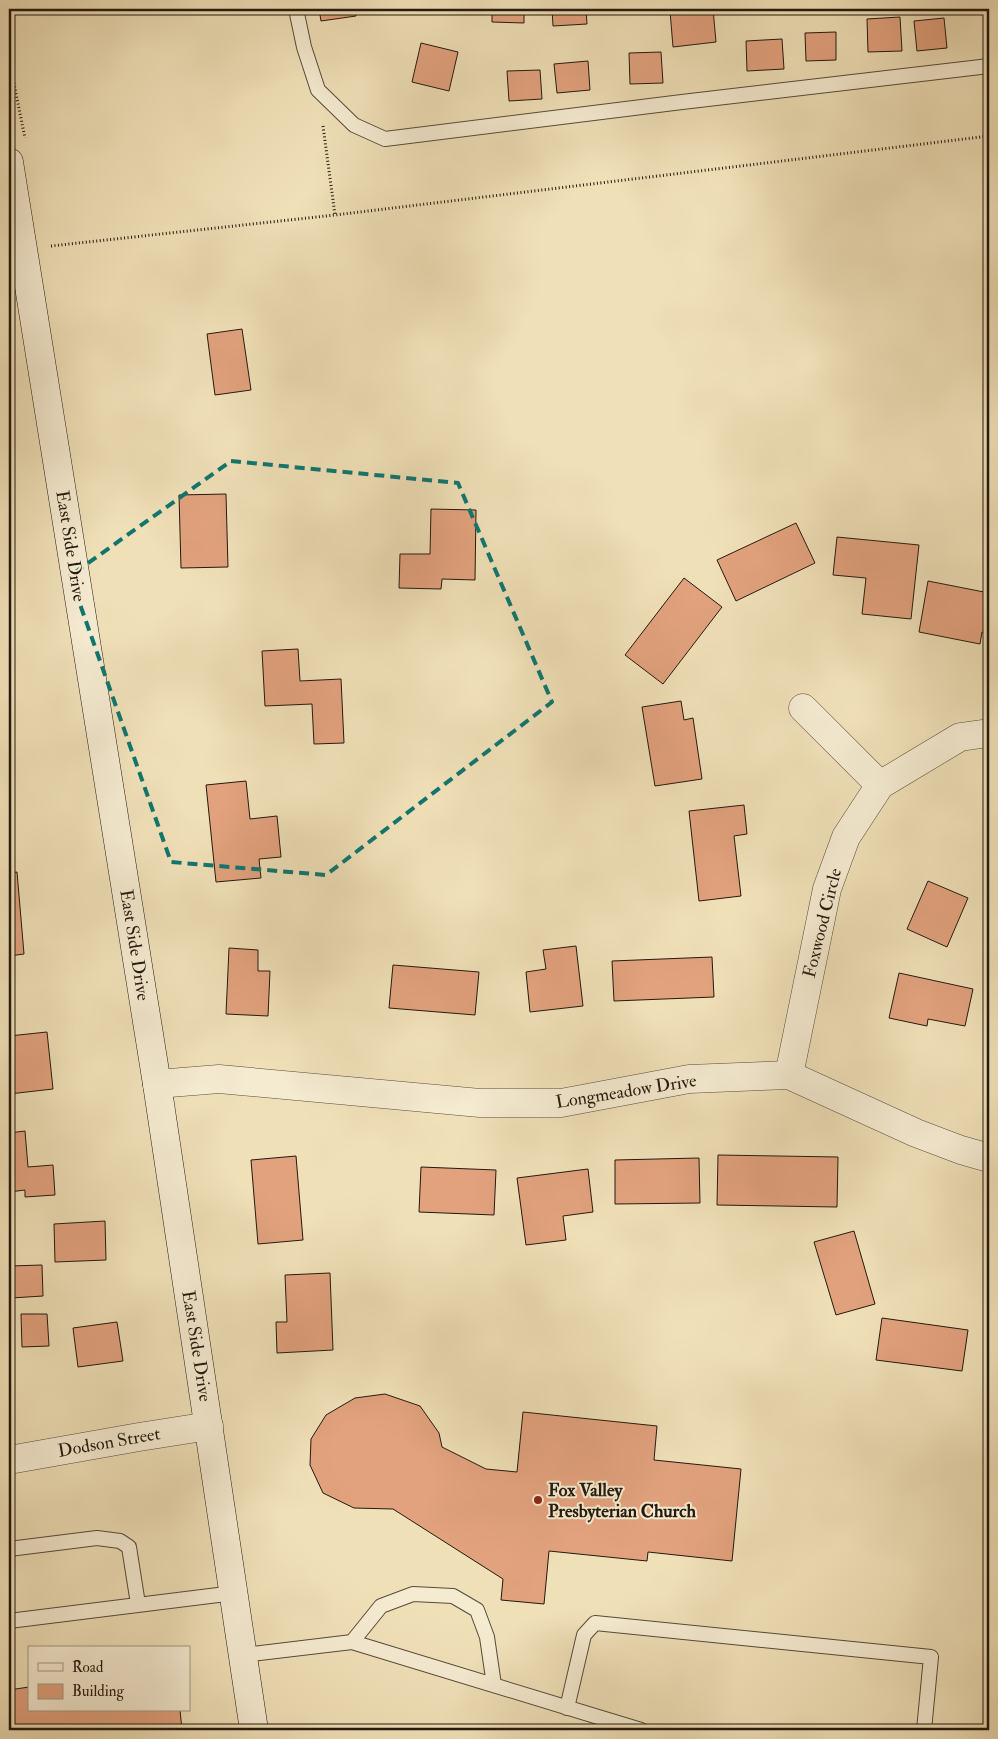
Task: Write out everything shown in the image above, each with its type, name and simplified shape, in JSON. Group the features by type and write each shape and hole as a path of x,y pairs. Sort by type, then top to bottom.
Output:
{"street":[{"name":"East Side Drive","path":"9,166 157,1084 254,1730"},
{"path":"803,708 880,785"},
{"name":"Foxwood Circle","path":"789,1075 827,889 846,837 880,785 960,737 989,733"},
{"name":"Longmeadow Drive","path":"157,1084 219,1079 480,1103 561,1103 689,1080 789,1075 916,1134 989,1158"},
{"name":"Dodson Street","path":"9,1460 209,1426"}],"lane":[{"path":"296,9 304,47 318,90 354,125 385,139 989,66"},
{"path":"9,1549 97,1538 120,1541 129,1547 138,1604"},
{"path":"9,1621 234,1593"},
{"path":"352,1642 382,1606 413,1594 452,1596 477,1610 487,1637 494,1685"},
{"path":"567,1708 584,1635 595,1623 931,1658 924,1730"},
{"path":"243,1655 352,1642 641,1730"}],"path":[{"path":"318,90 335,215"},
{"path":"48,246 335,215 989,136"}],"highlighted area":[{"path":"231,461 458,483 552,702 326,875 171,862 70,576"}],"building":[{"path":"319,9 355,9 356,16 321,21"},
{"path":"492,9 524,9 524,23 492,22"},
{"path":"552,9 586,9 587,24 553,26"},
{"path":"713,9 716,42 673,47 670,11"},
{"path":"900,17 902,51 868,52 867,19"},
{"path":"944,18 947,48 917,51 914,21"},
{"path":"836,32 836,60 806,61 805,33"},
{"path":"782,39 784,69 747,71 746,41"},
{"path":"421,43 458,52 449,91 412,82"},
{"path":"661,52 663,83 630,84 629,53"},
{"path":"588,61 590,90 557,93 554,64"},
{"path":"540,70 542,99 509,101 507,71"},
{"path":"242,329 251,390 215,395 207,334"},
{"path":"226,494 228,567 181,568 179,495"},
{"path":"431,509 476,510 475,580 442,579 441,589 399,588 400,554 430,554"},
{"path":"796,523 815,563 736,601 717,560"},
{"path":"837,537 919,545 911,619 862,614 866,578 833,575"},
{"path":"684,578 722,607 663,684 625,655"},
{"path":"928,581 989,593 989,634 982,632 980,644 919,632"},
{"path":"298,649 300,681 341,679 344,743 314,744 312,704 265,706 262,651"},
{"path":"681,701 684,720 693,718 702,779 655,786 642,707"},
{"path":"246,781 250,819 277,816 281,857 259,859 261,878 216,882 206,785"},
{"path":"744,805 747,834 734,836 741,896 699,901 689,811"},
{"path":"17,872 24,954 9,956 9,873"},
{"path":"928,881 968,898 947,947 907,929"},
{"path":"576,946 583,1006 530,1012 526,972 546,969 543,950"},
{"path":"229,948 258,950 258,971 270,971 268,1016 226,1014"},
{"path":"712,957 714,997 614,1001 612,961"},
{"path":"393,965 479,972 475,1015 389,1008"},
{"path":"899,973 973,989 965,1026 928,1019 927,1026 889,1018"},
{"path":"47,1032 53,1089 9,1094 9,1036"},
{"path":"25,1131 28,1167 53,1165 55,1195 25,1197 25,1190 9,1192 9,1133"},
{"path":"718,1155 838,1157 837,1207 717,1205"},
{"path":"296,1156 303,1240 258,1244 251,1160"},
{"path":"699,1158 700,1203 615,1204 615,1160"},
{"path":"421,1167 496,1170 494,1215 419,1212"},
{"path":"588,1169 593,1212 563,1216 566,1240 526,1245 517,1178"},
{"path":"105,1221 106,1260 55,1262 54,1224"},
{"path":"854,1231 875,1304 836,1315 814,1242"},
{"path":"42,1265 43,1296 11,1298 10,1266"},
{"path":"330,1273 333,1350 277,1353 276,1322 287,1322 285,1275"},
{"path":"21,1314 47,1314 49,1346 22,1347"},
{"path":"882,1318 968,1330 962,1371 876,1360"},
{"path":"117,1322 123,1361 78,1367 73,1328"},
{"name":"Fox Valley Presbyterian Church","path":"385,1394 420,1406 439,1433 442,1447 486,1469 517,1472 523,1412 657,1426 654,1460 741,1469 732,1561 648,1552 647,1561 549,1551 544,1604 501,1600 503,1579 393,1509 354,1508 323,1493 310,1465 311,1439 326,1415 355,1398"},
{"path":"28,1687 28,1712 180,1712 182,1730 9,1730 9,1690"}],"place":[{"name":"Fox Valley Presbyterian Church","path":"538,1500"}]}
